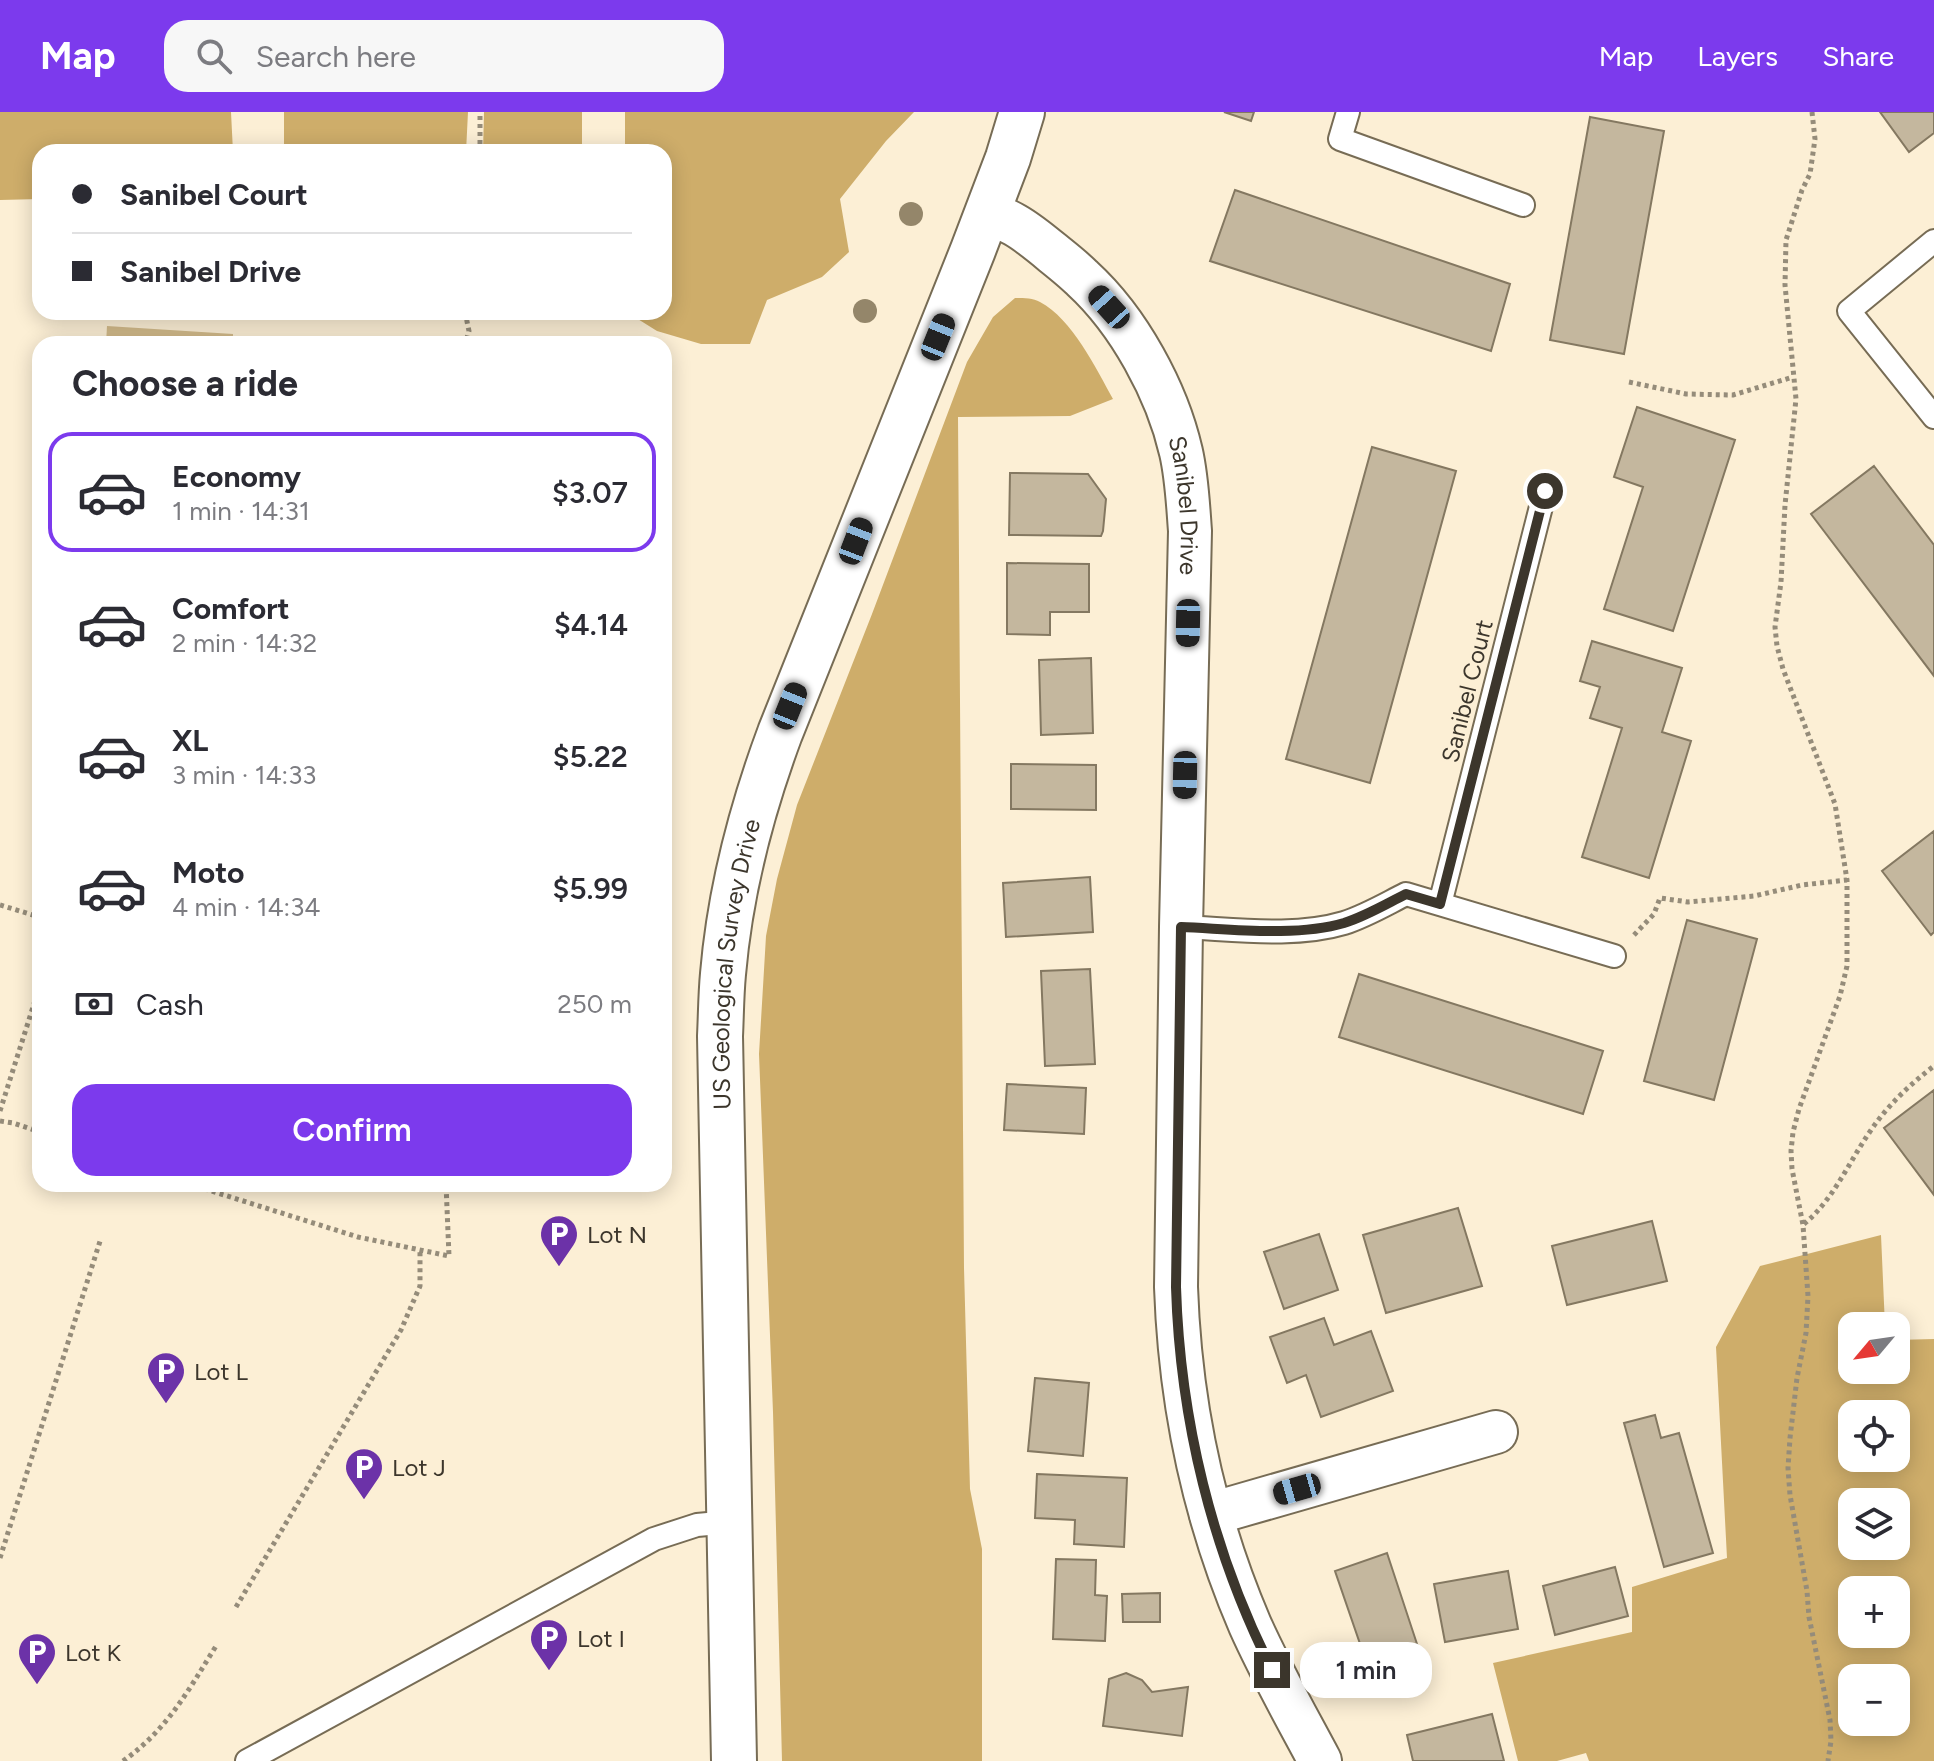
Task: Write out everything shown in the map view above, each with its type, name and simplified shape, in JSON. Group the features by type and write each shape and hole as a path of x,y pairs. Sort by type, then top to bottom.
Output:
{"street":[{"name":"US Geological Survey Drive","path":"734,1761 720,1036 723,975 739,867 763,778 988,212 1022,112"},
{"name":"Sanibel Drive","path":"988,212 1017,226 1043,244 1084,279 1109,307 1160,390 1182,455 1190,531 1181,927 1178,1339 1191,1430 1211,1514 1250,1623 1320,1761"},
{"path":"1211,1514 1496,1432"}],"lane":[{"path":"1348,112 1340,139 1523,205"},
{"path":"1934,241 1849,311 1934,417"},
{"name":"Sanibel Court","path":"1440,904 1545,491"},
{"path":"1181,927 1288,931 1316,929 1344,923 1406,894 1614,956"},
{"path":"247,1761 654,1539 697,1525 730,1522"}],"path":[{"path":"480,112 480,144"},
{"path":"1812,112 1815,139 1810,174 1786,240 1785,285 1796,399 1775,627 1783,669 1835,804 1847,880 1847,966 1840,996 1799,1109 1791,1151 1803,1225 1808,1296 1788,1468 1809,1617 1830,1720 1828,1761"},
{"path":"1629,382 1686,394 1733,395 1793,377"},
{"path":"1614,956 1654,914 1660,898 1688,902 1754,896 1802,885 1847,880"},
{"path":"0,905 32,915"},
{"path":"32,1011 0,1113 0,1122 32,1129"},
{"path":"1803,1225 1823,1205 1888,1108 1934,1066"},
{"path":"215,1192 358,1237 449,1256 446,1192"},
{"path":"0,1558 101,1238"},
{"path":"236,1607 401,1330 420,1286 420,1250"},
{"path":"123,1761 162,1728 216,1646"}],"shaded area":[{"path":"0,112 231,112 233,144 32,144 32,199 0,200"},
{"path":"284,112 468,112 466,144 284,144"},
{"path":"484,112 582,112 582,144 483,144"},
{"path":"625,112 914,112 886,141 840,199 849,252 822,277 767,300 750,344 701,344 657,331 639,320 672,320 672,144 625,144"},
{"path":"1015,298 1037,301 1063,320 1082,345 1113,399 1070,416 958,417 964,1268 970,1489 982,1549 982,1761 782,1761 759,1054 766,936 777,879 797,805 967,362 993,317"},
{"path":"107,326 233,334 233,336 106,336"},
{"path":"1881,1235 1884,1312 1838,1312 1838,1384 1910,1384 1910,1340 1934,1339 1934,1761 1589,1761 1586,1753 1557,1761 1518,1761 1493,1663 1632,1632 1632,1587 1727,1558 1716,1347 1760,1266"}],"building":[{"path":"1224,112 1254,112 1251,121"},
{"path":"1880,112 1934,112 1934,133 1909,152"},
{"path":"1590,117 1664,131 1624,354 1550,340"},
{"path":"1235,190 1510,284 1491,351 1210,261"},
{"path":"1637,407 1735,440 1673,631 1604,609 1643,487 1614,477"},
{"path":"1372,447 1456,471 1370,783 1286,759"},
{"path":"1874,466 1934,545 1934,676 1811,514"},
{"path":"1010,473 1088,474 1106,499 1101,536 1009,535"},
{"path":"1007,563 1089,564 1089,612 1050,612 1050,635 1007,634"},
{"path":"1592,641 1682,668 1662,732 1691,741 1649,878 1582,857 1622,728 1590,718 1600,687 1580,681"},
{"path":"1091,658 1093,733 1041,735 1039,660"},
{"path":"1011,764 1096,765 1096,810 1011,809"},
{"path":"1934,831 1934,932 1931,935 1882,871"},
{"path":"1090,877 1093,932 1006,937 1003,883"},
{"path":"1687,920 1757,939 1714,1100 1644,1081"},
{"path":"1090,969 1095,1064 1045,1066 1041,971"},
{"path":"1359,974 1603,1051 1583,1114 1339,1037"},
{"path":"1007,1084 1086,1088 1084,1134 1004,1130"},
{"path":"1934,1090 1934,1195 1884,1128"},
{"path":"1458,1208 1482,1286 1386,1313 1363,1235"},
{"path":"1652,1221 1667,1281 1567,1305 1552,1246"},
{"path":"1319,1234 1338,1290 1284,1309 1264,1252"},
{"path":"1324,1318 1334,1345 1371,1331 1393,1391 1321,1417 1306,1375 1287,1383 1270,1337"},
{"path":"1035,1378 1089,1383 1083,1456 1028,1451"},
{"path":"1655,1415 1661,1438 1679,1433 1713,1553 1664,1567 1624,1423"},
{"path":"1037,1474 1127,1478 1124,1547 1074,1544 1075,1520 1035,1518"},
{"path":"1387,1553 1419,1650 1368,1667 1335,1571"},
{"path":"1056,1559 1096,1560 1095,1595 1107,1596 1105,1641 1053,1639"},
{"path":"1615,1567 1628,1616 1555,1635 1543,1586"},
{"path":"1508,1571 1518,1629 1445,1642 1434,1584"},
{"path":"1160,1593 1160,1622 1123,1622 1122,1594"},
{"path":"1126,1673 1142,1680 1152,1692 1188,1687 1182,1736 1103,1726 1109,1679"},
{"path":"1492,1714 1504,1761 1413,1761 1407,1735"}],"place":[{"name":"Lot N","path":"559,1268"},
{"name":"Lot L","path":"166,1405"},
{"name":"Lot J","path":"364,1501"},
{"name":"Lot I","path":"549,1672"},
{"name":"Lot K","path":"37,1686"}],"route":[{"path":"1272,1670 1238,1593 1211,1514 1191,1430 1178,1339 1181,927 1288,931 1316,929 1344,923 1406,894 1440,904 1545,491"}]}
